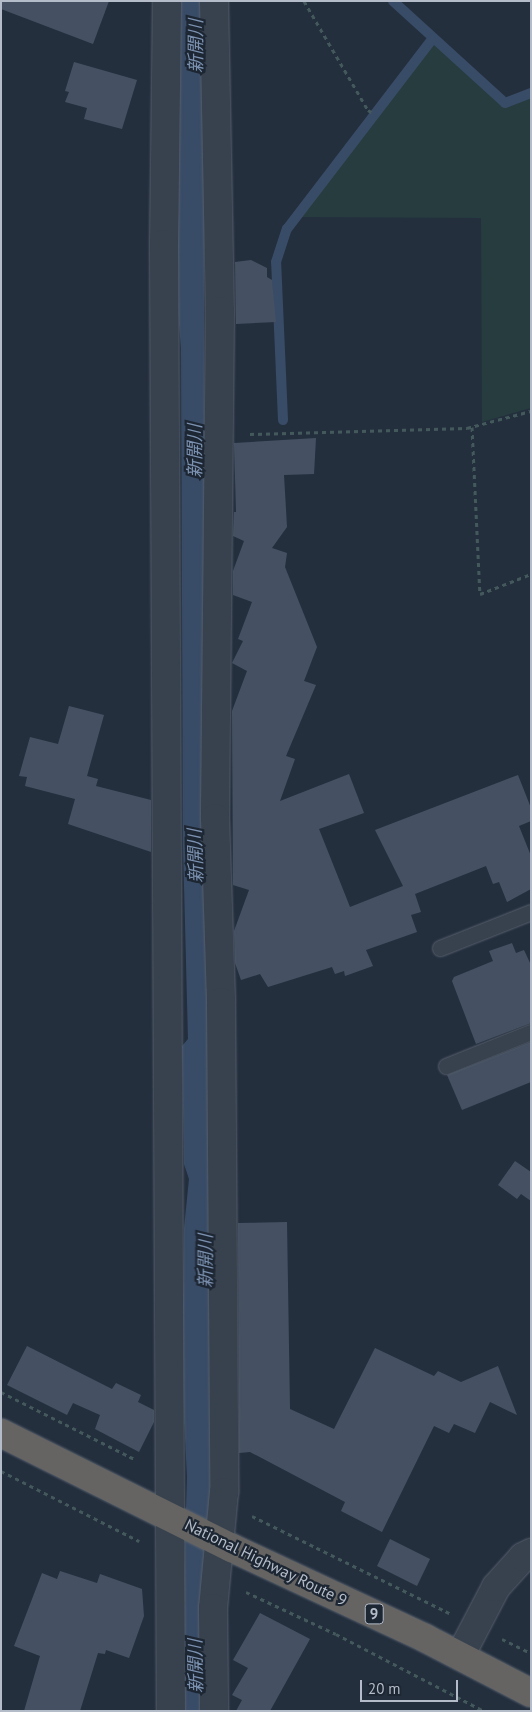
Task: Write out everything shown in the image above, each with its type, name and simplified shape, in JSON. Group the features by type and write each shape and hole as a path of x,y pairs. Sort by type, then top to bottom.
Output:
{"highway":[{"name":"National Highway Route 9","path":"1,1433 460,1656 531,1693"}],"street":[{"path":"167,1 164,254 175,1518 171,1711"},
{"path":"214,1 219,434 215,818 222,1121 224,1503 214,1577 214,1711"},
{"path":"460,1656 496,1586 523,1557 531,1553"}],"lane":[{"path":"440,948 531,912"},
{"path":"446,1066 531,1032"}],"path":[{"path":"304,1 368,110 373,113"},
{"path":"219,434 377,432 472,427 531,411"},
{"path":"472,427 480,594 531,574"},
{"path":"1,1392 134,1459"},
{"path":"1,1471 141,1542"},
{"path":"224,1503 454,1615"},
{"path":"214,1577 408,1671 484,1711"},
{"path":"494,1635 531,1653"},
{"path":"408,1671 411,1665"},
{"path":"479,1708 482,1700"}],"green space":[{"path":"433,43 504,107 531,98 531,408 482,422 481,218 299,217"}],"water":[{"name":"新開川","path":"178,1 204,1 206,986 212,1007 215,1263 207,1711 185,1711 184,1577 187,1477 182,1377 184,1228 189,1179 184,1164 182,1046 188,1039 183,847 181,348 175,277 179,205"}],"building":[{"path":"1,1 109,1 93,44 1,9"},
{"path":"74,62 137,80 122,129 84,119 87,108 65,102 69,92 65,91"},
{"path":"251,260 267,268 267,277 272,280 276,322 236,324 235,262"},
{"path":"316,438 314,474 284,475 287,527 272,548 287,553 285,567 317,647 304,681 316,685 286,756 295,759 280,801 349,774 364,813 319,829 350,907 403,886 375,830 518,775 531,808 531,821 519,826 531,856 531,889 507,902 499,882 493,884 486,866 415,894 421,912 411,915 417,932 366,950 373,966 345,976 344,971 335,974 332,967 268,987 260,974 241,980 235,963 234,931 249,890 233,885 232,711 247,671 232,663 243,641 238,639 252,602 233,595 233,571 244,541 233,536 234,512 236,512 234,443"},
{"path":"69,706 104,715 87,776 98,779 96,786 151,800 151,852 68,824 75,799 25,786 27,777 19,776 30,737 58,744"},
{"path":"512,943 516,953 524,950 531,965 531,1023 476,1044 452,981 454,977 493,961 489,951"},
{"path":"531,1042 531,1082 462,1110 447,1075"},
{"path":"515,1161 531,1172 531,1201 521,1194 517,1199 498,1185"},
{"path":"287,1222 290,1409 334,1429 375,1348 434,1376 438,1371 461,1382 498,1366 517,1415 490,1402 475,1433 454,1424 449,1433 434,1426 382,1532 341,1511 345,1502 250,1452 239,1453 238,1223"},
{"path":"27,1346 112,1389 116,1383 141,1395 138,1402 154,1410 154,1422 139,1452 95,1429 100,1415 73,1403 67,1415 7,1385"},
{"path":"390,1539 430,1559 417,1586 377,1566"},
{"path":"60,1571 97,1583 100,1574 142,1589 144,1616 129,1658 106,1650 105,1654 98,1653 80,1711 24,1711 40,1656 14,1646 42,1573 57,1579"},
{"path":"260,1613 310,1639 270,1711 236,1711 242,1700 232,1695 248,1668 233,1660"}],"waterway":[{"path":"393,1 505,103 531,93"},
{"path":"283,420 276,262 287,229 433,38"}]}
